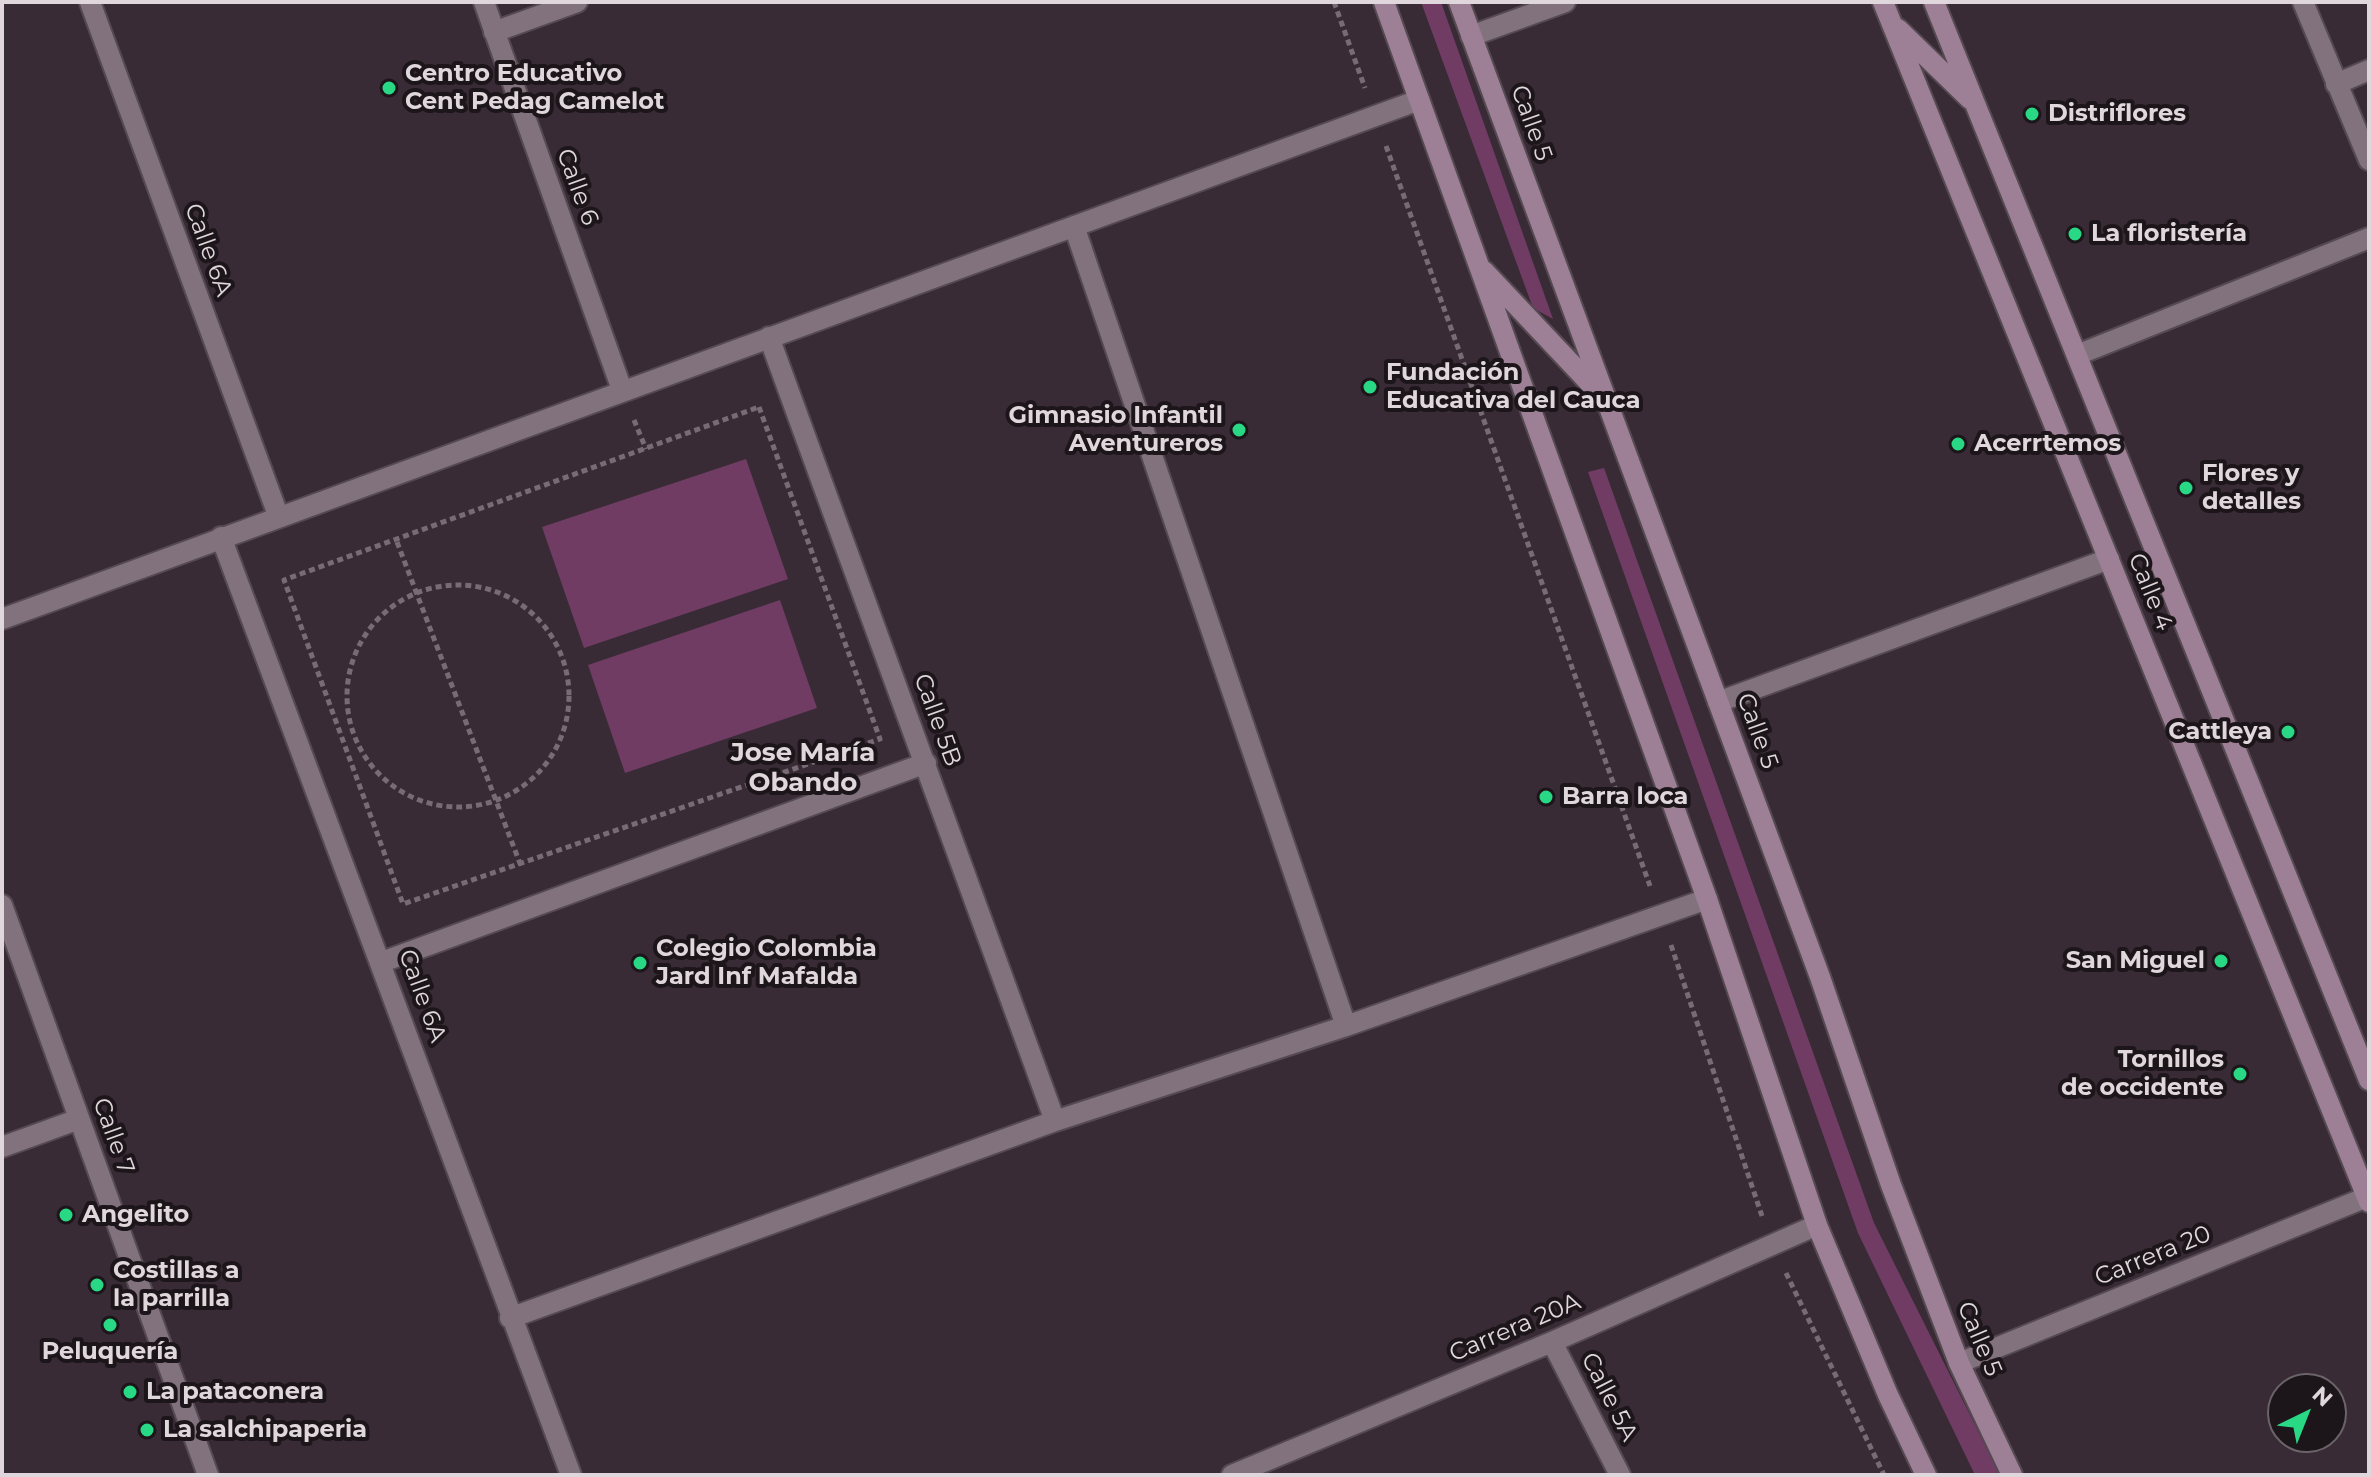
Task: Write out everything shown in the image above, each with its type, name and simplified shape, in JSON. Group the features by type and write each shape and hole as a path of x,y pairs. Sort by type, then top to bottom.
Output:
{"main road":[{"path":"1384,2 1707,899 1817,1225 1888,1395 1926,1475"},
{"name":"Calle 5","path":"1459,2 1820,977 1891,1185 1959,1363 2012,1475"},
{"name":"Calle 4","path":"1883,2 2368,1200"},
{"name":"Calle 4","path":"1934,2 2369,1080"},
{"path":"1892,23 1975,104"},
{"path":"1478,265 1607,401"}],"street":[{"name":"Calle 6A","path":"90,2 278,515"},
{"name":"Calle 6","path":"484,2 622,390"},
{"path":"494,32 577,2"},
{"path":"1471,36 1565,2"},
{"path":"2303,2 2369,160"},
{"path":"2336,84 2369,70"},
{"path":"2,619 278,515 1419,100"},
{"path":"1074,226 1346,1026"},
{"path":"2077,355 2369,238"},
{"name":"Calle 5B","path":"769,337 1055,1121"},
{"name":"Calle 6A","path":"221,537 571,1475"},
{"path":"1718,702 2109,559"},
{"path":"382,962 926,763"},
{"path":"510,1318 1055,1121 1346,1026 1707,899"},
{"name":"Calle 7","path":"2,905 208,1475"},
{"path":"2,1147 79,1119"},
{"name":"Carrera 20","path":"1959,1363 2368,1200"},
{"name":"Carrera 20A","path":"1234,1475 1552,1342 1817,1225"},
{"name":"Calle 5A","path":"1552,1342 1620,1475"}],"path":[{"path":"1334,2 1661,917 1771,1243 1884,1475"},
{"path":"759,407 397,542 284,580 403,904 521,866 880,739"},
{"path":"397,542 521,866"},
{"path":"451,584 497,593 518,603 545,626 562,657 569,692 566,727 552,759 528,785 497,802 459,808 421,802 387,783 361,753 348,717 347,679 359,642 383,612 416,592 451,584"}],"shaded area":[{"path":"1421,2 1441,2 1553,319 1533,308"},
{"path":"746,459 788,579 584,648 542,527"},
{"path":"1604,468 1874,1223 2000,1475 1975,1475 1858,1233 1588,472"},
{"path":"780,600 817,708 625,773 588,665"}],"place":[{"name":"Centro Educativo Cent Pedag Camelot","path":"389,88"},
{"name":"Distriflores","path":"2032,114"},
{"name":"La floristería","path":"2075,234"},
{"name":"Fundación Educativa del Cauca","path":"1370,387"},
{"name":"Gimnasio Infantil Aventureros","path":"1239,430"},
{"name":"Acerrtemos","path":"1958,444"},
{"name":"Flores y detalles","path":"2186,488"},
{"name":"Cattleya","path":"2288,732"},
{"name":"Barra loca","path":"1546,797"},
{"name":"San Miguel","path":"2221,961"},
{"name":"Colegio Colombia Jard Inf Mafalda","path":"640,963"},
{"name":"Tornillos de occidente","path":"2240,1074"},
{"name":"Angelito","path":"66,1215"},
{"name":"Costillas a la parrilla","path":"97,1285"},
{"name":"Peluquería","path":"110,1325"},
{"name":"La pataconera","path":"130,1392"},
{"name":"La salchipaperia","path":"147,1430"}],"district":[{"name":"Jose María Obando","path":"803,768"}]}
